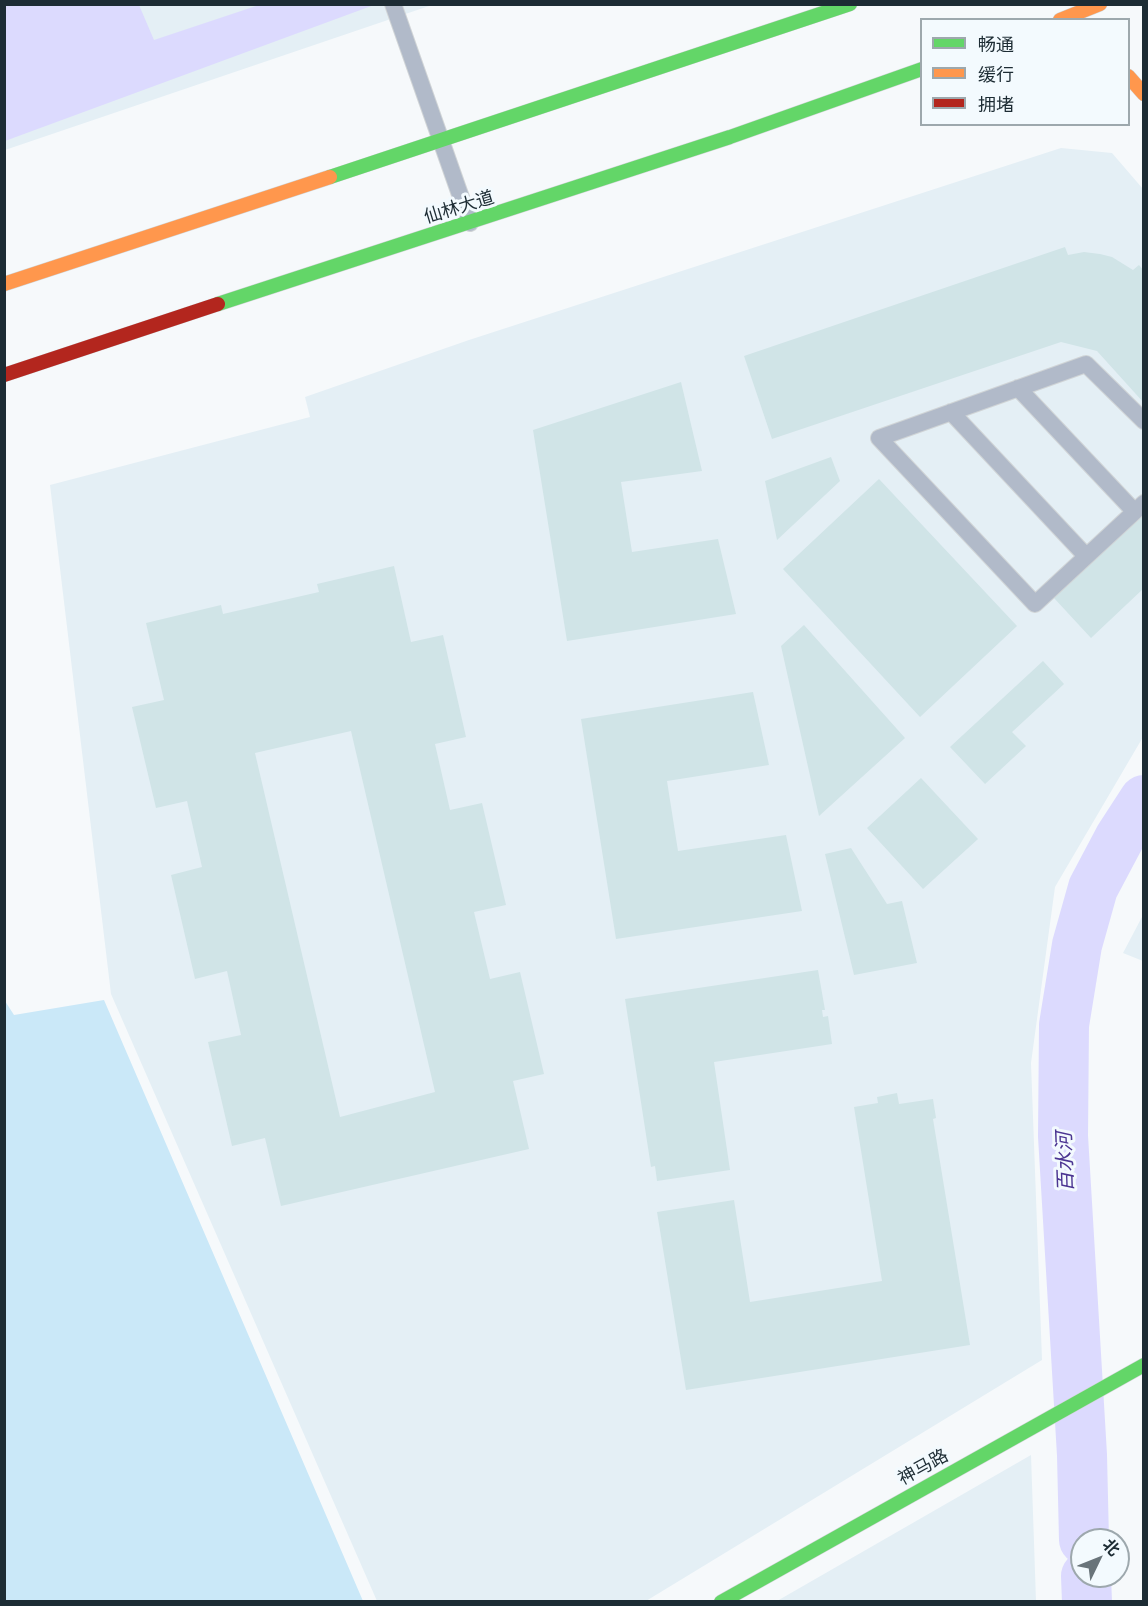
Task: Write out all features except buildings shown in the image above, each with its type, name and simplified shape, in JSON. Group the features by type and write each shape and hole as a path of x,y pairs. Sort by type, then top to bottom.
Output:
{"main road":[{"path":"4,284 850,4"},
{"path":"1077,13 1100,4"},
{"name":"仙林大道","path":"4,375 730,137 920,69"},
{"path":"1130,78 1143,94"},
{"name":"神马路","path":"721,1602 1143,1365"}],"lane":[{"path":"394,7 470,223"},
{"path":"1018,388 1139,507 1035,604 879,438 1018,388 1086,364 1143,421"},
{"path":"951,412 1086,556"}],"shaded area":[{"path":"5,4 432,5 5,150"},
{"path":"5,4 139,5 154,40 259,5 374,5 5,141"},
{"path":"1061,148 1112,153 1143,189 1143,737 1055,887 1031,1063 1042,1360 646,1601 377,1601 111,994 50,485 310,417 305,397 469,340"},
{"path":"1143,915 1143,961 1123,953"},
{"path":"104,1000 363,1601 5,1601 5,1001 14,1015"},
{"path":"1031,1455 1036,1601 777,1601"}],"waterway":[{"name":"百水河","path":"1084,1528 1082,1455 1063,1136 1064,1025 1077,945 1093,888 1120,837 1144,800"},
{"name":"百水河","path":"1086,1588 1087,1602"}],"traffic: fast":[{"path":"330,177 850,4"},
{"path":"218,304 730,137 920,70"},
{"path":"721,1602 1144,1365"}],"traffic: slow":[{"path":"1065,18 1100,4"},
{"path":"1130,78 1144,94"},
{"path":"4,284 330,177"}],"traffic: jam":[{"path":"4,375 218,304"}]}
